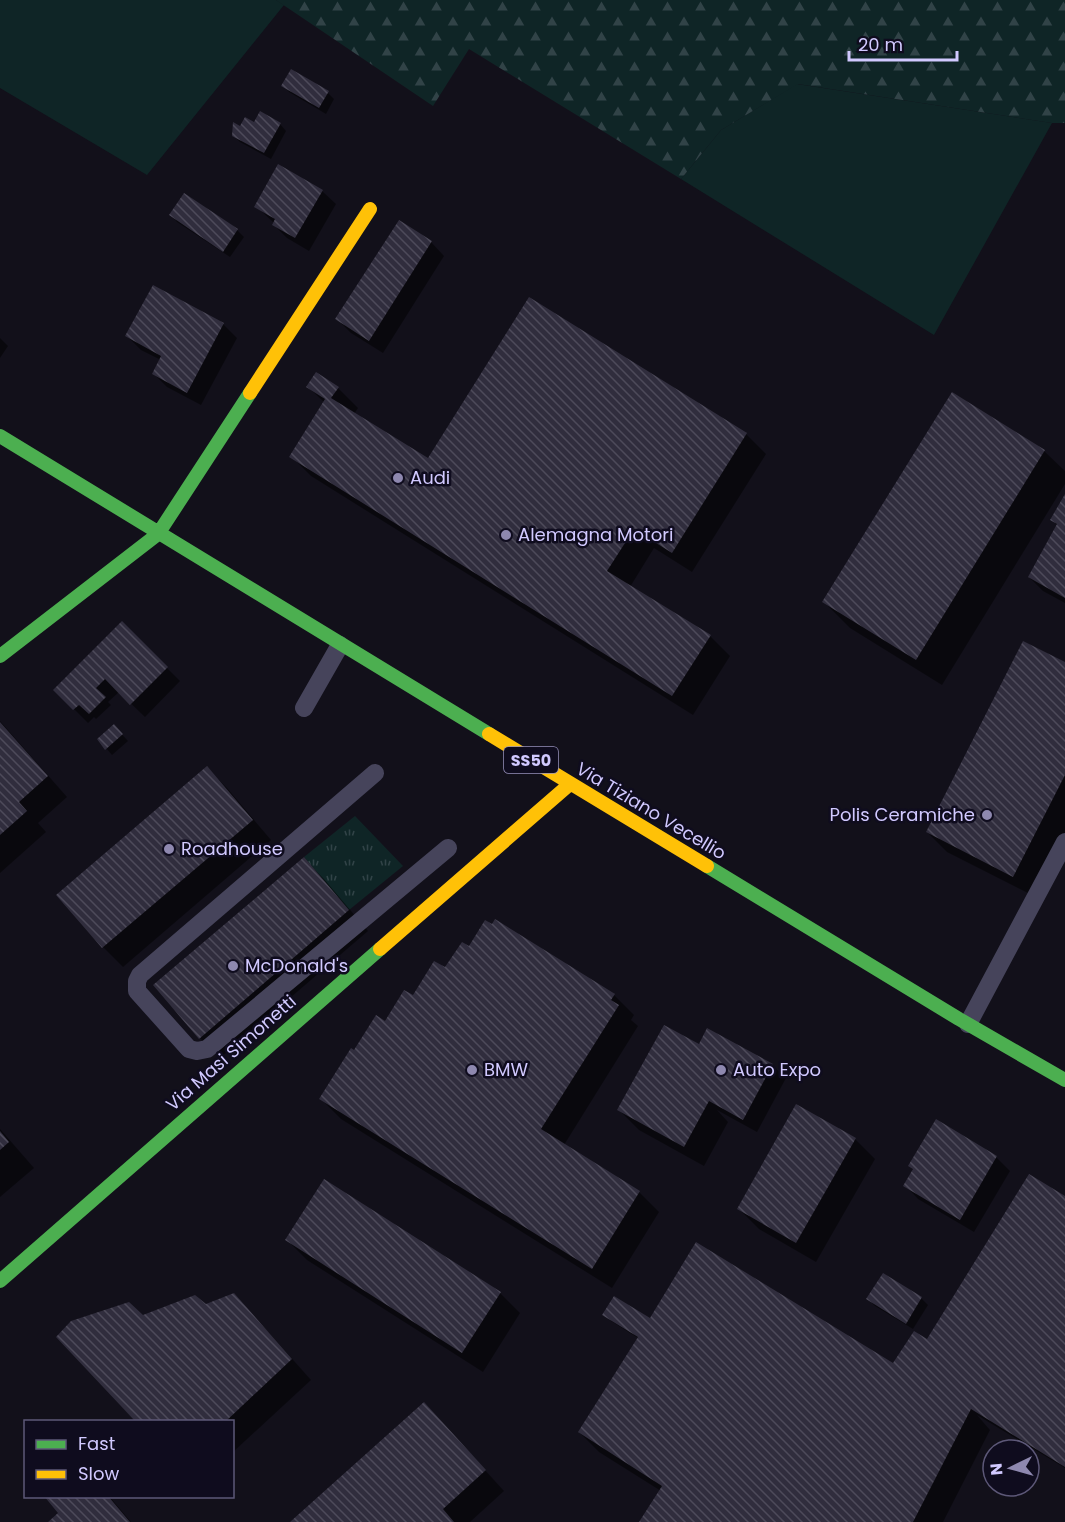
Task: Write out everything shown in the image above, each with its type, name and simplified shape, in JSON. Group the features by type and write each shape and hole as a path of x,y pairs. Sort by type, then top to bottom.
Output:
{"street":[{"path":"0,656 158,534 370,209"},
{"name":"Via Tiziano Vecellio","path":"0,436 340,645 968,1024 1065,1080"},
{"name":"Via Masi Simonetti","path":"0,1281 230,1077 570,784"}],"lane":[{"path":"304,708 340,645"},
{"path":"375,773 140,975 137,981 137,991 189,1049 197,1051 207,1049 448,848"},
{"path":"968,1024 1065,842"}],"green space":[{"path":"0,0 276,0 284,5 147,175 0,88"},
{"path":"276,0 1065,0 1065,123 1052,123 798,84 721,130 681,179 469,49 433,106"},
{"path":"797,84 1052,123 934,335 681,179 721,130"},
{"path":"355,816 403,866 349,910 304,857"}],"building":[{"path":"291,69 329,91 319,108 281,86"},
{"path":"260,111 281,123 264,153 232,136 233,122 240,126 245,117 254,122"},
{"path":"278,164 323,190 295,238 272,225 275,219 254,207"},
{"path":"184,193 238,229 223,252 169,215"},
{"path":"399,220 432,241 369,341 335,319"},
{"path":"153,285 224,323 187,393 152,374 161,356 125,336"},
{"path":"529,297 747,433 672,553 634,529 607,571 711,635 672,696 289,457 325,399 306,387 316,372 339,387 331,398 428,458"},
{"path":"952,392 1045,450 916,660 822,602"},
{"path":"1065,494 1065,598 1028,577 1057,524 1050,520"},
{"path":"122,621 168,667 130,705 105,679 96,688 106,697 89,714 79,705 73,710 53,690"},
{"path":"1023,641 1065,662 1065,775 1013,877 926,832"},
{"path":"0,722 48,776 19,802 27,811 0,835"},
{"path":"114,724 123,734 105,750 97,739"},
{"path":"207,766 253,820 102,948 56,895"},
{"path":"304,857 349,910 199,1039 153,985"},
{"path":"495,919 615,994 611,1000 619,1005 541,1129 640,1191 592,1269 319,1099 351,1048 354,1050 376,1015 385,1021 404,990 413,995 434,961 445,967 462,942 469,946 485,920 492,924"},
{"path":"664,1025 699,1044 707,1028 773,1064 743,1120 709,1101 684,1147 617,1110"},
{"path":"796,1104 856,1138 796,1243 737,1209"},
{"path":"936,1119 997,1156 960,1220 903,1186 913,1169 908,1166"},
{"path":"0,1131 9,1142 0,1150"},
{"path":"1029,1174 1065,1196 1065,1467 1041,1452 1041,1438 1018,1438 971,1409 913,1522 639,1522 662,1486 578,1432 638,1337 602,1315 614,1296 650,1318 696,1242 893,1363 914,1331 927,1339"},
{"path":"324,1179 501,1292 462,1353 285,1240"},
{"path":"883,1273 922,1297 906,1324 866,1299"},
{"path":"234,1293 292,1359 227,1420 134,1420 56,1337 71,1321 129,1302 143,1315 195,1295 206,1304"},
{"path":"424,1402 486,1470 443,1509 454,1522 290,1522"},
{"path":"46,1498 110,1498 130,1522 48,1522 58,1513"}],"traffic: fast":[{"path":"0,656 158,534 250,393"},
{"path":"0,436 489,734"},
{"path":"707,866 959,1019 1065,1080"},
{"path":"0,1281 380,949"}],"traffic: slow":[{"path":"250,393 370,209"},
{"path":"489,734 707,866"},
{"path":"380,949 570,784"}],"place":[{"name":"Audi","path":"398,478"},
{"name":"Alemagna Motori","path":"506,535"},
{"name":"Polis Ceramiche","path":"987,815"},
{"name":"Roadhouse","path":"169,849"},
{"name":"McDonald's","path":"233,966"},
{"name":"BMW","path":"472,1070"},
{"name":"Auto Expo","path":"721,1070"}]}
